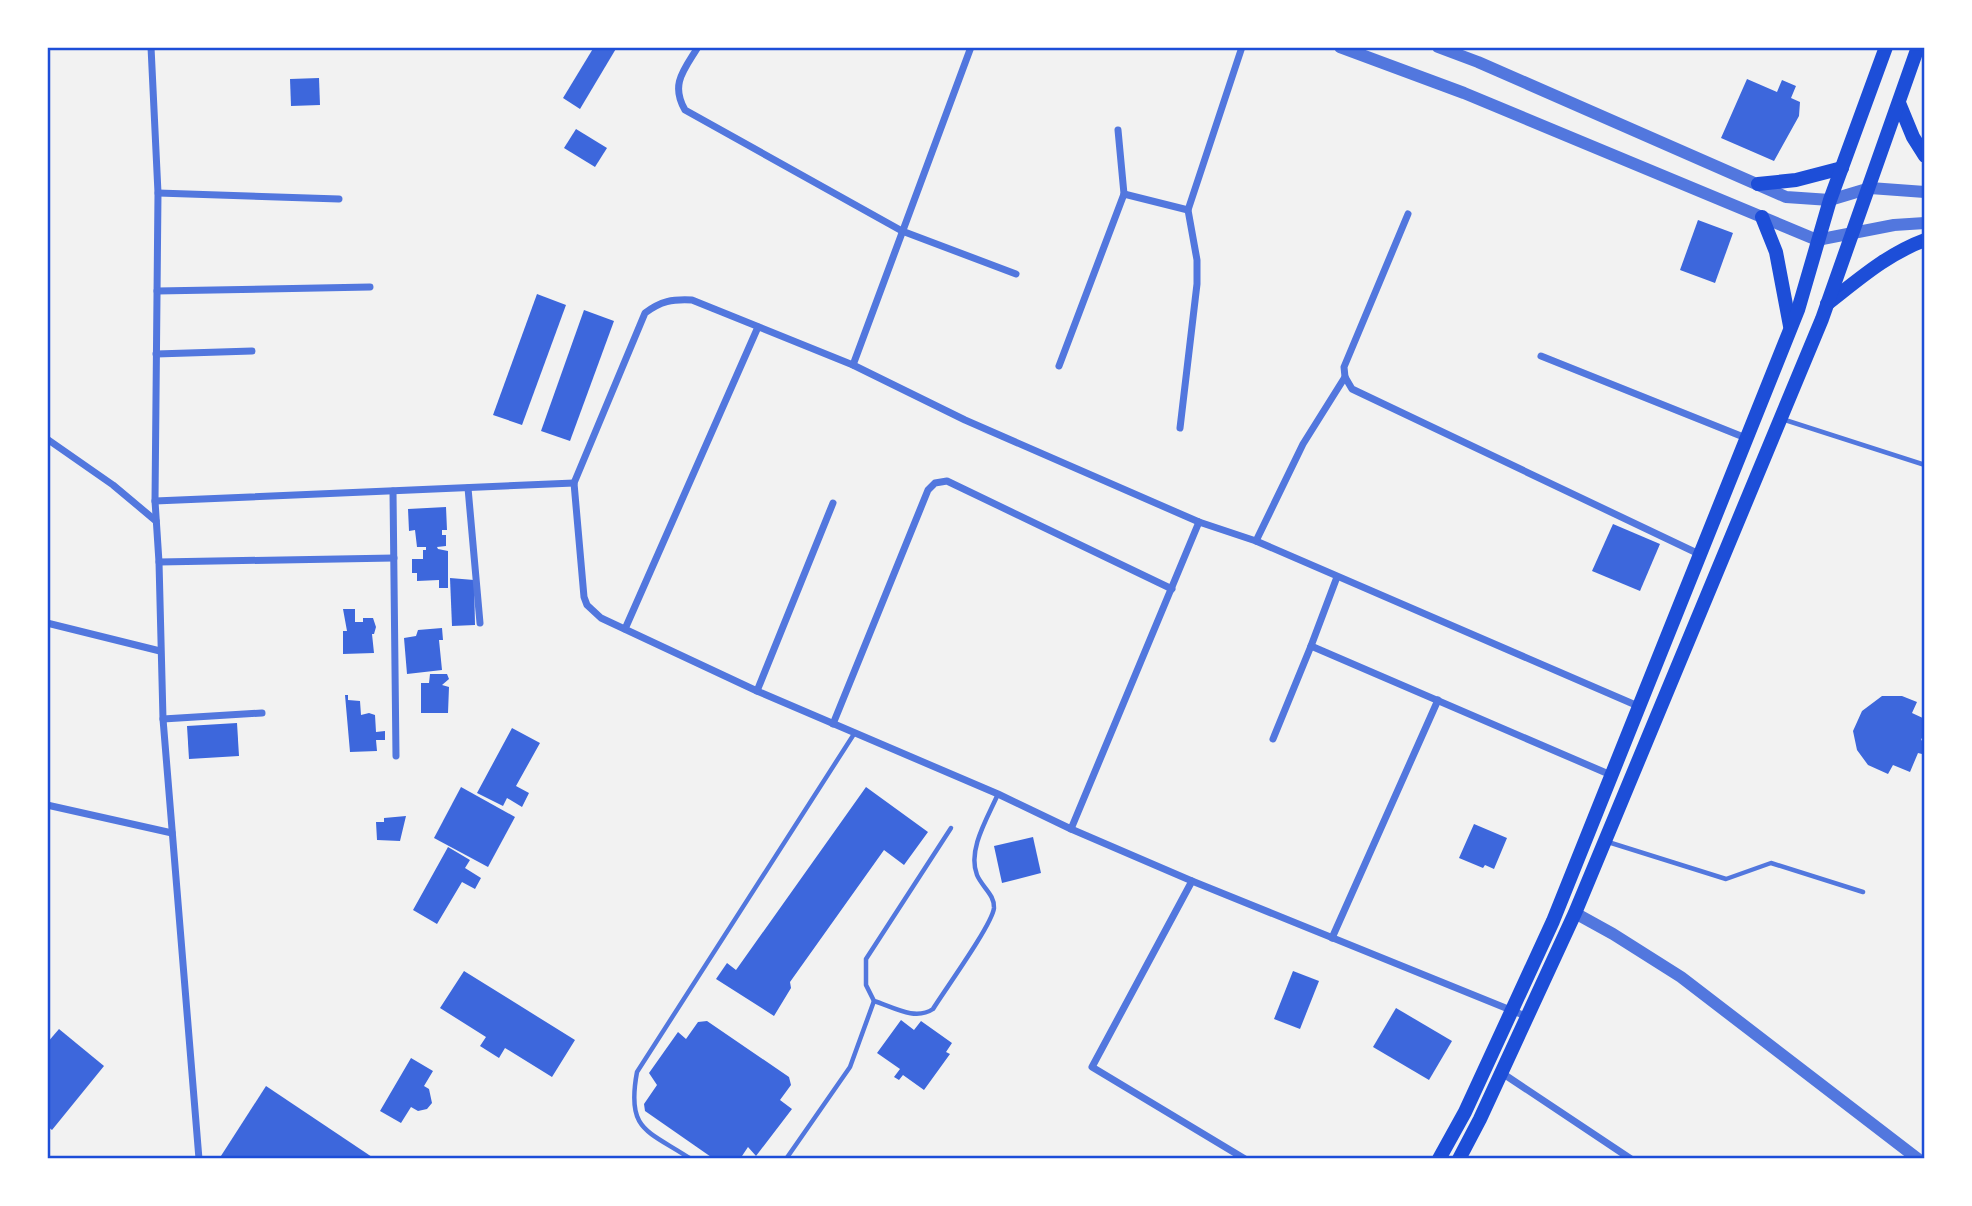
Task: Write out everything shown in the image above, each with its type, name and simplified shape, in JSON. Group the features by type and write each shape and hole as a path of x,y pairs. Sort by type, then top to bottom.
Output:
{"main road":[{"path":"1439,1159 1465,1112 1553,921 1798,310 1816,240 1886,47"},
{"path":"1464,1157 1575,913 1780,419 1827,304 1919,47"},
{"path":"1899,103 1913,137 1925,156"},
{"path":"1758,184 1796,180 1842,168"},
{"path":"1762,217 1779,262 1791,327"},
{"path":"1827,304 1881,262 1905,247 1925,240"}],"street":[{"path":"151,47 158,193 155,501 160,651 163,719 199,1159"},
{"path":"698,47 681,74 677,90 685,110 902,232 1016,274"},
{"path":"852,365 971,47"},
{"path":"1180,428 1197,284 1197,260 1188,210 1242,47"},
{"path":"1340,47 1464,93 1816,240 1894,225 1925,223"},
{"path":"1438,47 1786,197 1830,200 1870,188 1925,192"},
{"path":"1059,366 1124,194 1118,130"},
{"path":"158,193 339,199"},
{"path":"1124,194 1188,210"},
{"path":"1408,214 1344,367 1345,377 1352,389 1699,554"},
{"path":"157,291 370,287"},
{"path":"1528,1017 1071,829 998,794 757,691 592,611 584,597 575,483 645,313 659,303 671,299 692,300 852,365 965,420 1199,522 1255,541 1638,706"},
{"path":"625,629 758,327"},
{"path":"156,354 252,351"},
{"path":"1541,356 1746,438"},
{"path":"1255,541 1303,444 1345,377"},
{"path":"47,439 113,485 156,522"},
{"path":"833,724 928,490 935,483 947,481 1172,589"},
{"path":"155,501 575,483"},
{"path":"468,488 480,623"},
{"path":"393,491 396,756"},
{"path":"757,691 833,503"},
{"path":"1071,829 1199,522"},
{"path":"159,562 394,558"},
{"path":"1273,739 1337,577"},
{"path":"47,623 160,651"},
{"path":"1311,646 1611,775"},
{"path":"1332,938 1438,700"},
{"path":"163,719 261,713"},
{"path":"47,805 172,833"},
{"path":"1192,881 1091,1067 1245,1159"},
{"path":"1575,913 1681,977 1918,1159"},
{"path":"1502,1073 1631,1159"}],"lane":[{"path":"1780,419 1925,465"},
{"path":"691,1159 641,1126 633,1108 637,1072 854,734"},
{"path":"951,828 866,959 866,985 874,1001 916,1015 933,1009 991,918 993,900 977,875 975,861 976,848 998,794"},
{"path":"1604,841 1726,879 1770,863 1863,892"},
{"path":"786,1159 850,1067 874,1001"}],"building":[{"path":"594,47 617,47 580,109 563,98"},
{"path":"319,78 320,105 291,106 290,79"},
{"path":"1747,79 1777,92 1782,80 1796,86 1791,98 1800,102 1799,116 1774,161 1721,138"},
{"path":"576,129 607,148 595,167 564,148"},
{"path":"1698,220 1733,233 1715,283 1680,270"},
{"path":"537,294 566,305 522,425 493,415"},
{"path":"584,310 614,321 570,441 541,431"},
{"path":"446,507 447,530 442,530 442,535 446,535 446,546 437,547 448,551 448,588 439,588 439,580 417,581 417,573 412,573 412,559 423,559 423,550 426,550 426,547 417,547 415,530 409,531 408,509"},
{"path":"1613,524 1660,544 1640,591 1592,571"},
{"path":"450,578 474,580 475,625 452,626"},
{"path":"343,609 355,609 355,622 363,622 363,618 373,618 376,627 372,634 374,653 343,654 343,631 347,631"},
{"path":"442,628 443,640 439,640 442,670 407,674 404,638 416,636 418,630"},
{"path":"430,674 447,674 449,679 442,685 449,687 448,713 421,713 421,683 429,683"},
{"path":"345,695 348,695 348,700 360,701 361,715 375,715 376,732 385,731 385,740 376,740 377,751 350,752"},
{"path":"1882,696 1902,696 1917,702 1912,713 1925,719 1925,731 1921,740 1925,742 1925,747 1922,754 1918,753 1910,772 1893,765 1888,774 1868,765 1857,750 1853,731 1862,711"},
{"path":"237,723 239,756 189,759 187,726"},
{"path":"512,728 540,743 516,786 529,793 522,807 507,798 503,806 477,793"},
{"path":"461,787 515,817 488,867 434,838"},
{"path":"866,787 928,832 904,865 884,850 790,982 791,988 774,1016 716,979 727,963 736,970"},
{"path":"406,816 400,841 377,840 376,822 384,822 384,818"},
{"path":"1474,824 1507,838 1494,869 1485,865 1483,868 1459,858"},
{"path":"1033,837 1041,873 1002,883 994,846"},
{"path":"448,847 470,860 465,868 481,878 475,889 462,882 437,924 413,910"},
{"path":"464,971 575,1040 552,1077 505,1048 499,1058 480,1046 486,1037 440,1008"},
{"path":"1293,971 1319,981 1300,1029 1274,1019"},
{"path":"1396,1008 1452,1041 1429,1080 1373,1047"},
{"path":"901,1020 914,1030 921,1021 952,1043 946,1052 950,1054 924,1090 903,1075 899,1080 894,1077 900,1069 877,1053"},
{"path":"707,1021 789,1077 791,1085 780,1100 792,1109 756,1156 748,1147 740,1159 714,1159 645,1111 644,1104 657,1085 649,1073 678,1032 686,1039 698,1022"},
{"path":"59,1029 104,1066 52,1130 47,1126 47,1043"},
{"path":"411,1058 433,1071 424,1086 429,1089 432,1103 427,1109 418,1111 411,1107 401,1123 380,1111"},
{"path":"266,1086 375,1159 219,1159"}]}
